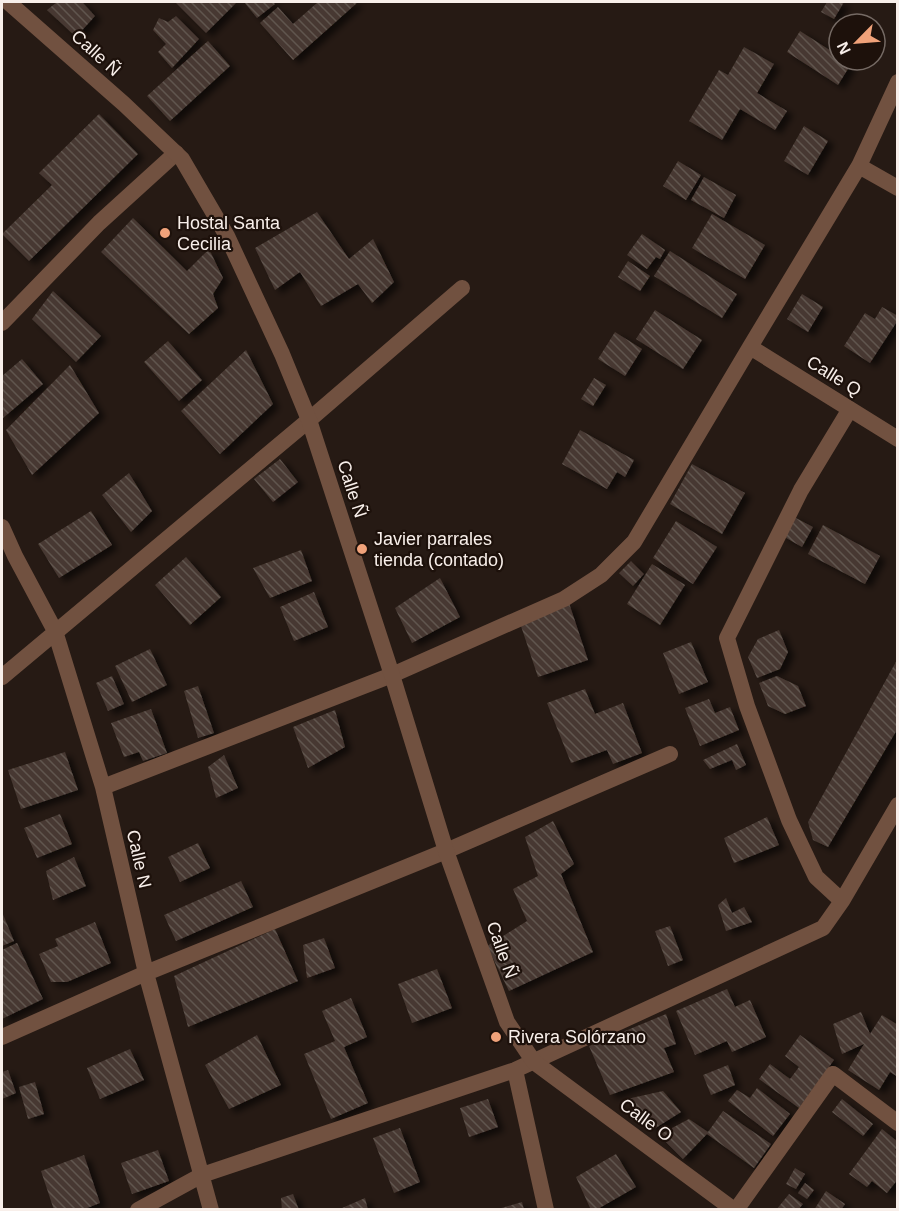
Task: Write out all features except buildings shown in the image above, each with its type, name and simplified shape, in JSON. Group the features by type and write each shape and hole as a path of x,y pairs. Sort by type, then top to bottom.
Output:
{"street":[{"name":"Calle Ñ","path":"8,2 182,159 227,236 282,354 309,420 392,675 446,851 507,1022 534,1062"},
{"path":"103,787 392,675 564,598 601,575 634,542 859,166 897,82"},
{"path":"2,323 99,223 176,153"},
{"path":"859,166 897,188"},
{"path":"2,677 309,420 462,288"},
{"name":"Calle Q","path":"750,347 897,439"},
{"path":"842,901 816,877 789,820 747,706 727,638 801,490 850,409"},
{"name":"Calle N","path":"2,527 15,556 56,631 103,787 146,973 211,1209"},
{"path":"2,1036 146,973 446,851 670,754"},
{"path":"138,1209 202,1175 515,1070 824,928 897,805"},
{"name":"Calle O","path":"534,1062 735,1209"},
{"path":"515,1070 546,1209"},
{"path":"735,1209 833,1074 897,1123"}],"place":[{"name":"Hostal Santa Cecilia","path":"165,233"},
{"name":"Javier parrales tienda (contado)","path":"362,549"},
{"name":"Rivera Solórzano","path":"496,1037"}]}
